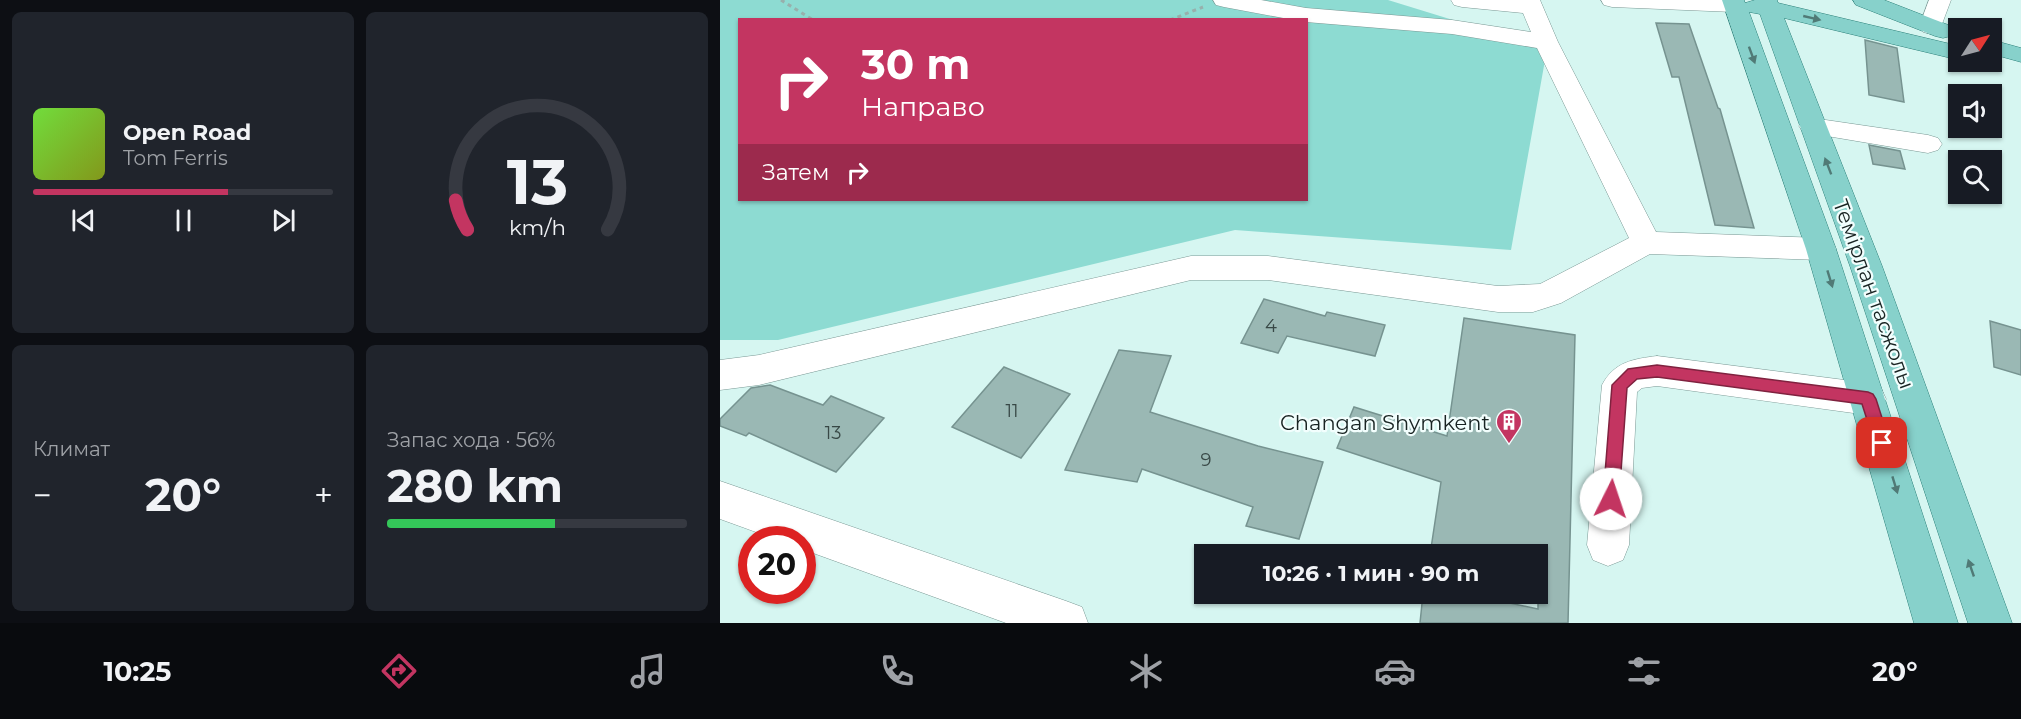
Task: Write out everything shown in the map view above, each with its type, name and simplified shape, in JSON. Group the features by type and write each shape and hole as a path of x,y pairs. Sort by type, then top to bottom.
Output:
{"main road":[{"path":"1808,0 1948,35"},
{"path":"1864,0 1948,34"},
{"path":"1733,3 1768,4 1948,50"},
{"name":"Темірлан тасжолы","path":"1733,3 1821,249 1936,623"},
{"name":"Темірлан тасжолы","path":"1768,4 1866,266 1990,623"},
{"path":"2002,50 2021,55"},
{"path":"2002,63 2021,68"}],"street":[{"path":"1462,0 1530,3 1546,42 1646,243"},
{"path":"1612,0 1733,3"},
{"path":"1931,27 1940,0"},
{"path":"1218,2 1306,15 1452,27 1546,42"},
{"path":"1812,126 1928,144"},
{"path":"720,375 759,370 1191,268 1269,268 1498,299 1533,299 1550,294 1646,243 1821,249"},
{"path":"1608,545 1620,385 1633,374 1657,371 1868,399"},
{"path":"720,500 1066,623"}],"path":[{"path":"781,0 810,18"},
{"path":"1175,18 1218,2"}],"shaded area":[{"path":"720,0 1388,0 1547,49 1511,250 1235,230 778,340 720,340"}],"building":[{"path":"1656,23 1689,24 1720,109 1754,228 1715,225 1679,77 1672,77"},
{"path":"1865,40 1897,48 1904,102 1869,95"},
{"path":"1869,145 1900,151 1905,169 1873,164"},
{"path":"1264,299 1325,316 1327,312 1385,325 1375,356 1287,336 1278,353 1241,343"},
{"name":"Changan Shymkent","path":"1464,318 1575,335 1568,623 1420,623 1422,604 1514,604 1538,609 1538,604 1548,604 1548,544 1432,544 1441,482 1337,448 1354,407 1447,436"},
{"path":"1990,321 2021,330 2021,375 1994,367"},
{"path":"1119,350 1171,356 1150,412 1258,446 1323,462 1299,539 1246,526 1253,507 1142,469 1137,482 1065,470"},
{"path":"1004,367 1070,394 1021,458 952,427"},
{"path":"770,385 823,405 831,396 884,418 836,472 749,433 746,436 720,426 720,419 751,388"}],"place":[{"name":"Changan Shymkent","path":"1509,445"}],"route":[{"path":"1611,499 1620,385 1633,374 1657,371 1868,399 1882,443"}]}
